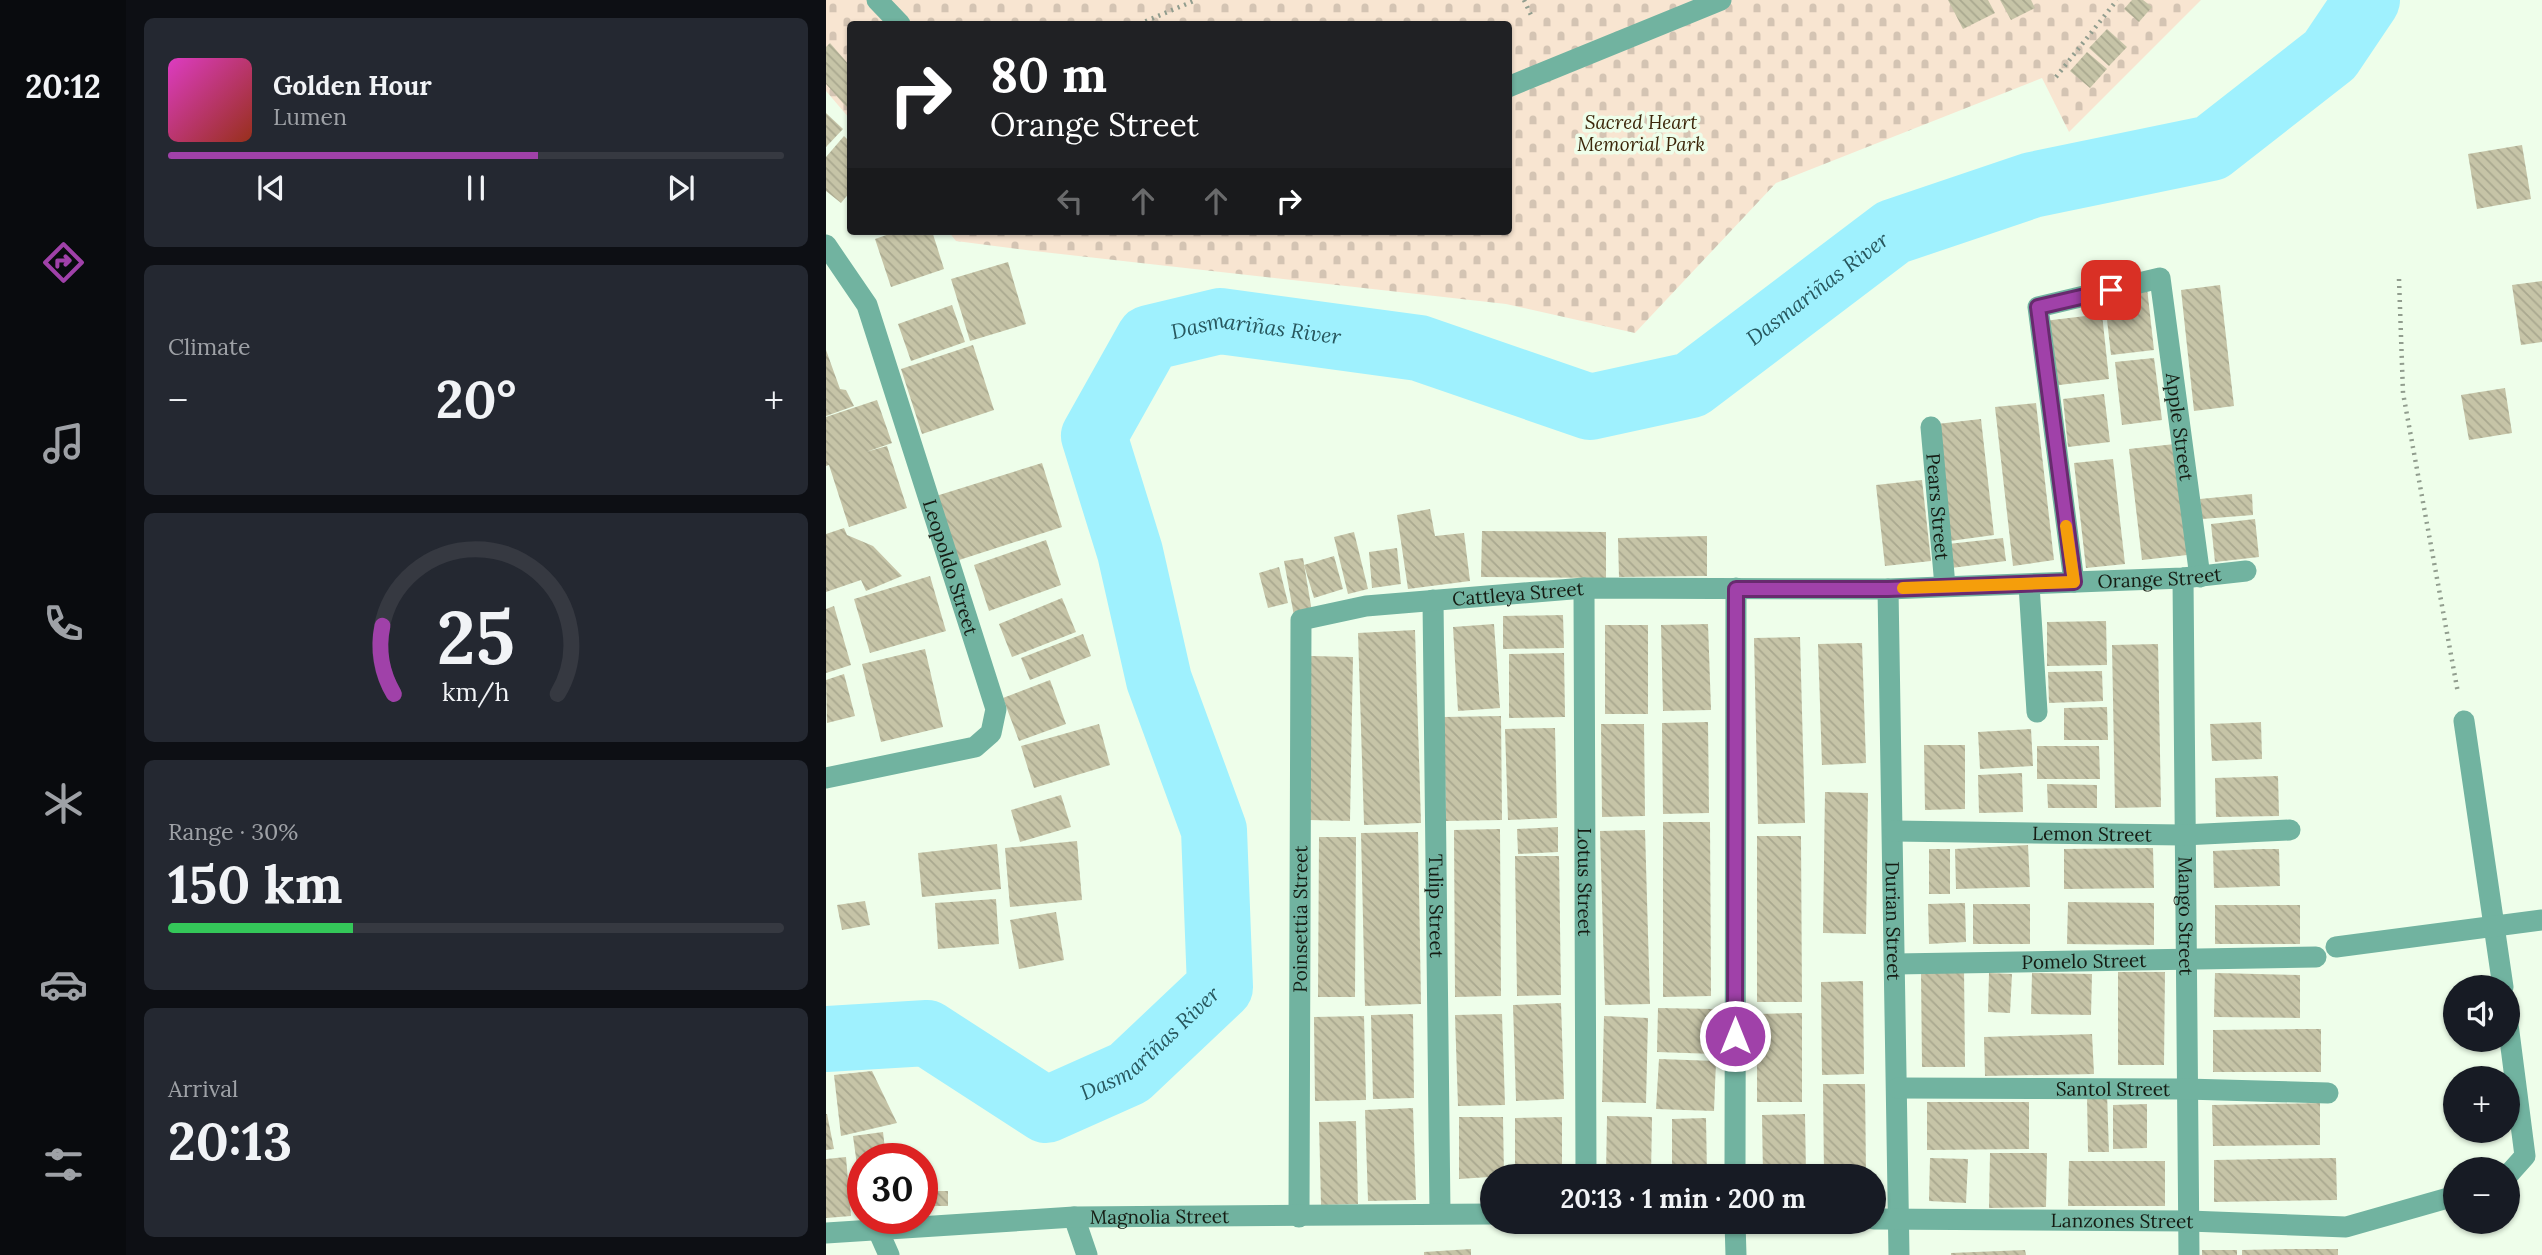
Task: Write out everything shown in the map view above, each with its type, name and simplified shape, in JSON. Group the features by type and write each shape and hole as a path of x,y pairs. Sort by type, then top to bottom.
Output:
{"street":[{"path":"877,0 897,21"},
{"path":"1512,85 1721,0"},
{"name":"Leopoldo Street","path":"826,245 867,305 996,709 991,733 975,747 826,778"},
{"name":"Apple Street","path":"2074,582 2038,307 2160,278 2192,577"},
{"name":"Pears Street","path":"1931,427 1945,586"},
{"name":"Orange Street","path":"1736,589 2029,585 2192,577 2246,571"},
{"name":"Mango Street","path":"2189,1255 2183,835 2192,577"},
{"path":"2029,585 2037,712"},
{"name":"Cattleya Street","path":"1301,620 1366,606 1584,588 1736,589"},
{"name":"Lotus Street","path":"1584,588 1586,1164"},
{"path":"1735,1164 1736,589"},
{"name":"Durian Street","path":"1888,589 1899,1255"},
{"name":"Tulip Street","path":"1433,600 1440,1213"},
{"name":"Poinsettia Street","path":"1299,1217 1301,620"},
{"path":"2463,721 2501,975"},
{"name":"Lemon Street","path":"1894,831 2183,835 2290,830"},
{"path":"2336,947 2542,920"},
{"name":"Pomelo Street","path":"1895,964 2185,957 2316,957"},
{"path":"2512,1052 2525,1156 2520,1162"},
{"name":"Santol Street","path":"1898,1088 2186,1089 2328,1093"},
{"name":"Lanzones Street","path":"1899,1219 2189,1222 2346,1227 2443,1199"},
{"name":"Magnolia Street","path":"938,1225 1074,1217 1480,1214"},
{"path":"1074,1217 1087,1255"},
{"path":"1886,1219 1899,1219"},
{"name":"Magnolia Street","path":"826,1233 847,1231"},
{"path":"880,1234 889,1255"},
{"path":"1735,1234 1736,1255"}],"path":[{"path":"1146,21 1196,0"},
{"path":"1524,0 1531,15"},
{"path":"2056,77 2117,0"},
{"path":"2399,279 2403,393 2463,721"}],"green space":[{"name":"Sacred Heart Memorial Park","path":"826,0 2201,0 2069,132 2042,78 1776,183 1635,333 1506,304 1034,251 956,241 951,235 1512,235 1512,21 847,21 847,116 826,91"}],"building":[{"path":"1948,0 1988,0 1995,13 1963,29"},
{"path":"2000,0 2031,0 2035,8 2011,20"},
{"path":"2132,0 2143,0 2152,7 2139,22 2124,9"},
{"path":"2107,29 2127,47 2109,66 2089,48"},
{"path":"830,43 847,63 847,108 826,84 826,47"},
{"path":"2087,52 2107,69 2090,88 2070,71"},
{"path":"826,113 843,129 826,147"},
{"path":"844,136 847,139 847,196 841,203 826,191 826,157"},
{"path":"2522,145 2531,199 2477,209 2468,154"},
{"path":"886,235 933,235 944,269 891,287 875,239"},
{"path":"1008,262 1026,324 970,341 951,279"},
{"path":"2542,281 2542,342 2521,345 2512,285"},
{"path":"2220,285 2234,406 2194,411 2181,290"},
{"path":"2147,288 2154,350 2111,355 2104,293"},
{"path":"952,305 965,342 911,361 898,324"},
{"path":"2102,314 2109,379 2051,386 2044,321"},
{"path":"973,345 994,410 922,434 901,369"},
{"path":"826,350 840,389 846,390 854,406 826,416"},
{"path":"2154,358 2162,420 2122,425 2115,362"},
{"path":"2505,388 2512,433 2469,440 2461,395"},
{"path":"2104,394 2110,442 2068,447 2063,399"},
{"path":"877,400 892,443 866,452 887,446 907,508 849,527 829,465 826,466 826,417"},
{"path":"2036,403 2054,560 2013,566 1995,407"},
{"path":"1981,419 1994,535 1950,541 1937,424"},
{"path":"2175,444 2187,555 2142,560 2129,449"},
{"path":"2113,459 2125,564 2086,568 2074,463"},
{"path":"1042,463 1062,527 956,561 936,496"},
{"path":"1922,480 1931,561 1885,566 1876,485"},
{"path":"2252,494 2253,515 2202,519 2200,499"},
{"path":"1430,509 1435,536 1464,533 1470,581 1408,589 1397,515"},
{"path":"2255,519 2259,557 2215,562 2211,524"},
{"path":"844,528 847,535 873,546 902,576 866,591 861,580 826,592 826,534"},
{"path":"1482,531 1606,532 1606,578 1481,577"},
{"path":"1354,532 1368,589 1348,594 1334,537"},
{"path":"1707,536 1707,576 1619,577 1618,538"},
{"path":"2003,538 2006,561 1951,568 1948,544"},
{"path":"1046,540 1061,585 989,611 974,565"},
{"path":"1397,548 1401,584 1372,588 1369,552"},
{"path":"1334,556 1343,589 1314,598 1304,565"},
{"path":"1303,558 1312,612 1294,616 1284,561"},
{"path":"1279,567 1288,603 1268,608 1259,573"},
{"path":"930,576 946,631 870,653 854,599"},
{"path":"1062,598 1076,632 1012,657 999,624"},
{"path":"834,606 851,665 826,673 826,609"},
{"path":"1563,615 1564,648 1503,649 1503,616"},
{"path":"2106,621 2107,665 2047,666 2047,622"},
{"path":"1494,624 1500,708 1458,711 1453,627"},
{"path":"1708,624 1711,710 1663,711 1661,625"},
{"path":"1605,625 1648,625 1648,714 1605,714"},
{"path":"1415,630 1421,823 1364,825 1358,633"},
{"path":"1083,634 1091,656 1030,680 1021,658"},
{"path":"1800,637 1805,823 1758,824 1754,638"},
{"path":"1862,643 1866,763 1822,765 1818,644"},
{"path":"2158,644 2161,807 2115,808 2112,645"},
{"path":"925,649 943,727 881,742 862,664"},
{"path":"1564,653 1565,717 1509,718 1509,654"},
{"path":"1311,656 1353,657 1350,821 1309,820"},
{"path":"2102,671 2103,701 2049,703 2048,672"},
{"path":"844,674 855,716 827,723 826,680"},
{"path":"1050,680 1066,724 1019,741 1003,698"},
{"path":"2107,707 2108,740 2064,740 2064,708"},
{"path":"1501,716 1502,820 1446,821 1444,717"},
{"path":"1708,722 1709,813 1663,814 1662,723"},
{"path":"2261,722 2262,759 2212,761 2210,724"},
{"path":"1099,724 1110,765 1034,788 1021,746"},
{"path":"1601,724 1644,724 1645,816 1602,817"},
{"path":"1555,728 1557,818 1508,820 1505,729"},
{"path":"2031,729 2033,766 1980,769 1978,732"},
{"path":"1924,745 1965,745 1965,809 1925,810"},
{"path":"2037,746 2099,746 2100,779 2037,779"},
{"path":"2022,773 2023,812 1979,813 1978,775"},
{"path":"2278,776 2279,816 2216,817 2215,778"},
{"path":"2047,784 2097,785 2097,808 2048,808"},
{"path":"1825,792 1868,793 1866,934 1823,933"},
{"path":"1061,795 1071,827 1020,842 1011,810"},
{"path":"1663,822 1710,822 1711,996 1663,997"},
{"path":"1558,827 1558,852 1518,854 1517,829"},
{"path":"1500,829 1501,996 1455,997 1454,830"},
{"path":"1645,830 1650,1004 1605,1005 1600,831"},
{"path":"1418,832 1421,1004 1365,1006 1361,833"},
{"path":"1757,836 1801,836 1802,1002 1757,1002"},
{"path":"1319,837 1356,837 1355,997 1318,997"},
{"path":"1077,841 1082,900 1010,907 1005,848"},
{"path":"997,844 1001,889 922,897 918,853"},
{"path":"2028,845 2030,887 1956,889 1955,849"},
{"path":"2153,848 2154,888 2064,889 2064,849"},
{"path":"1929,849 1950,849 1950,894 1929,894"},
{"path":"2279,849 2280,886 2214,888 2213,851"},
{"path":"1515,856 1559,856 1561,995 1517,996"},
{"path":"996,899 999,944 938,949 935,903"},
{"path":"865,901 870,925 842,930 837,905"},
{"path":"2068,902 2154,903 2154,945 2067,944"},
{"path":"1965,903 1966,942 1929,944 1928,904"},
{"path":"1973,904 2030,904 2030,944 1973,944"},
{"path":"2215,905 2300,905 2300,944 2215,944"},
{"path":"1056,912 1064,960 1019,969 1010,920"},
{"path":"1964,969 1965,1067 1922,1067 1921,970"},
{"path":"2118,972 2165,972 2164,1065 2118,1065"},
{"path":"1989,973 2012,974 2010,1013 1988,1012"},
{"path":"2032,973 2092,974 2091,1015 2031,1014"},
{"path":"2215,973 2300,975 2300,1018 2214,1017"},
{"path":"1863,981 1864,1074 1822,1075 1821,982"},
{"path":"1561,1003 1564,1099 1516,1101 1513,1005"},
{"path":"1658,1008 1716,1009 1715,1054 1657,1052"},
{"path":"1802,1013 1802,1102 1757,1102 1757,1014"},
{"path":"1413,1014 1414,1098 1373,1099 1371,1015"},
{"path":"1502,1014 1505,1105 1458,1106 1455,1015"},
{"path":"1364,1016 1366,1100 1315,1101 1314,1017"},
{"path":"1604,1016 1648,1018 1646,1103 1602,1102"},
{"path":"2321,1029 2321,1072 2213,1072 2213,1030"},
{"path":"2092,1034 2094,1074 1985,1076 1984,1037"},
{"path":"1659,1059 1716,1061 1714,1111 1656,1109"},
{"path":"872,1071 897,1123 841,1136 834,1075"},
{"path":"1823,1084 1865,1084 1866,1164 1824,1164"},
{"path":"2107,1093 2109,1152 2088,1152 2087,1094"},
{"path":"1927,1102 2029,1102 2029,1149 1927,1150"},
{"path":"2320,1103 2320,1145 2213,1146 2212,1105"},
{"path":"2147,1104 2147,1148 2113,1149 2113,1105"},
{"path":"1413,1108 1416,1200 1368,1201 1365,1110"},
{"path":"826,1114 834,1149 826,1150"},
{"path":"1805,1114 1806,1164 1763,1164 1762,1115"},
{"path":"1607,1116 1652,1117 1651,1164 1606,1164"},
{"path":"1459,1117 1503,1117 1504,1164 1480,1164 1480,1178 1459,1179"},
{"path":"1562,1117 1562,1164 1515,1164 1515,1118"},
{"path":"1706,1118 1707,1164 1672,1164 1672,1119"},
{"path":"1356,1121 1358,1204 1321,1205 1319,1122"},
{"path":"883,1132 884,1143 854,1143 853,1136"},
{"path":"1990,1153 2047,1153 2046,1207 1989,1208"},
{"path":"846,1157 847,1216 826,1218 826,1159"},
{"path":"1930,1158 1968,1159 1966,1203 1929,1201"},
{"path":"2336,1158 2337,1200 2214,1202 2214,1160"},
{"path":"2069,1161 2165,1161 2165,1206 2068,1206"},
{"path":"938,1191 948,1191 948,1206 938,1206"},
{"path":"1471,1249 1471,1255 1424,1255 1424,1252"},
{"path":"2338,1249 2338,1255 2242,1255 2242,1250"},
{"path":"2025,1250 2026,1255 1951,1255 1951,1253"},
{"path":"2202,1250 2237,1250 2237,1255 2202,1255"}],"waterway":[{"name":"Dasmariñas River","path":"826,1039 927,1033 1046,1110 1129,1073 1220,987 1214,830 1159,680 1130,552 1094,436 1149,338 1220,321 1419,348 1590,407 1691,385 1893,232 2032,185 2211,148 2330,55 2367,0"}],"slow traffic":[{"path":"1903,588 2074,582 2066,526"}],"route":[{"path":"1735,1036 1736,589 1888,589 2074,582 2038,307 2111,290"}]}
